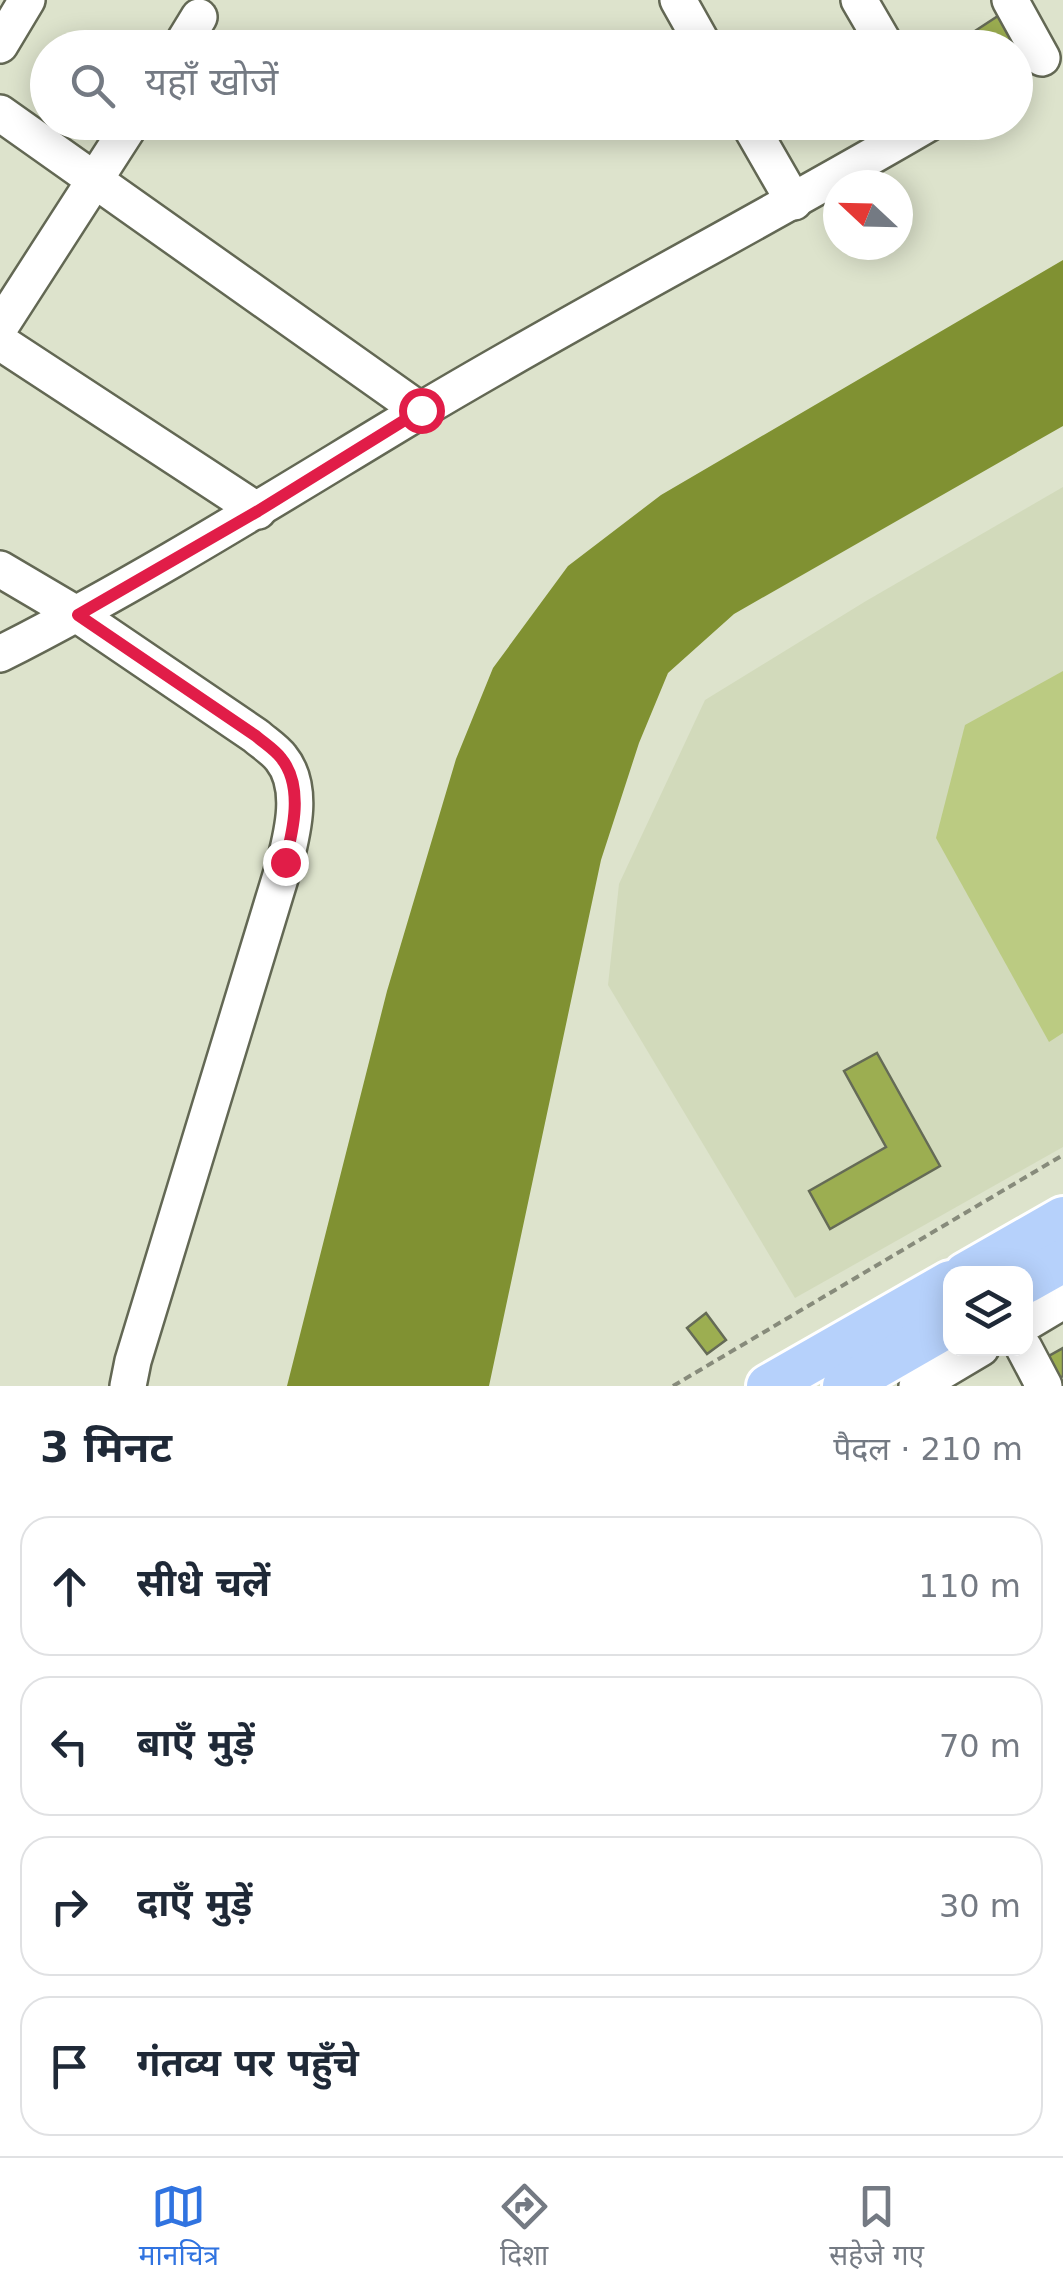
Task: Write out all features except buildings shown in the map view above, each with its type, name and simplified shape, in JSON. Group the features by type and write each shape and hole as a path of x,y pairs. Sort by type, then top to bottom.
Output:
{"main road":[{"path":"979,1266 1063,1218"},
{"path":"1033,1278 1063,1260"},
{"path":"844,1376 943,1288"},
{"path":"768,1386 844,1376 943,1328"}],"street":[{"path":"860,0 877,30"},
{"path":"1010,0 1025,30"},
{"path":"689,4 698,30"},
{"path":"0,45 15,6"},
{"path":"192,30 200,18"},
{"path":"0,113 30,134"},
{"path":"38,140 421,410"},
{"path":"0,327 121,140"},
{"path":"758,140 794,202"},
{"path":"0,654 78,615 258,511 421,410 902,140"},
{"path":"0,342 258,511"},
{"path":"0,569 78,615 256,736 283,760 294,788 294,829 285,862 128,1386"},
{"path":"1033,1318 1063,1301"},
{"path":"917,1386 968,1356"},
{"path":"1028,1356 1044,1386"}],"path":[{"path":"673,1386 1063,1154"}],"shaded area":[{"path":"1063,260 1063,426 734,614 668,673 639,743 601,860 489,1386 287,1386 387,991 456,759 493,668 568,566 661,495"},
{"path":"1063,487 1063,1147 795,1298 608,985 619,884 705,700"},
{"path":"1063,671 1063,1033 1049,1042 936,838 965,725"}],"route":[{"path":"285,862 294,829 294,788 283,760 256,736 78,615 258,511 421,410"}]}
